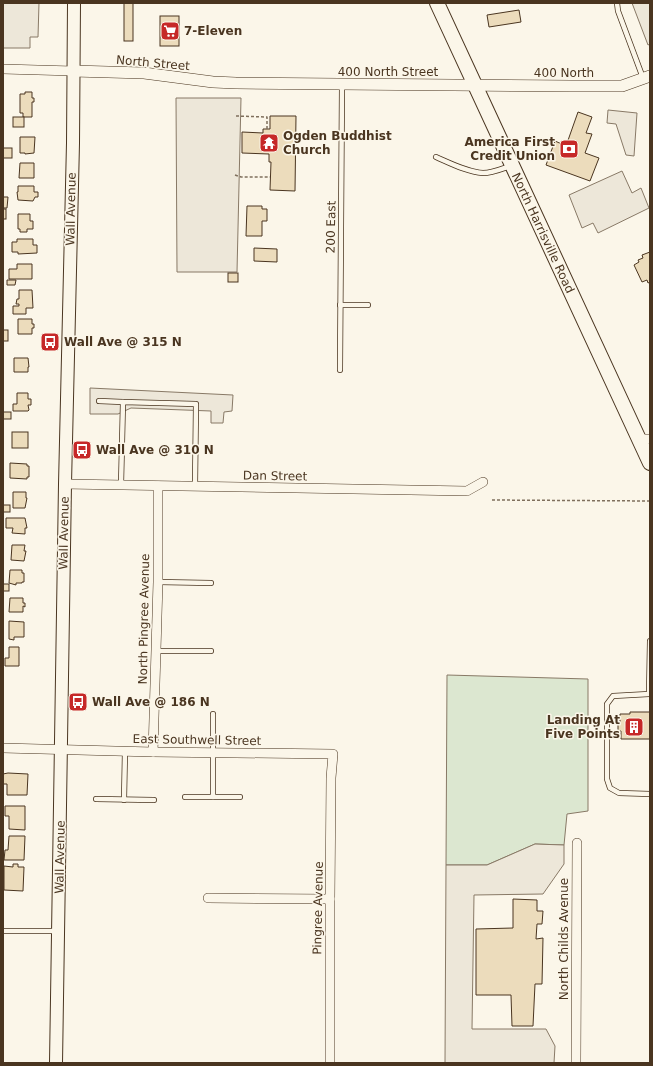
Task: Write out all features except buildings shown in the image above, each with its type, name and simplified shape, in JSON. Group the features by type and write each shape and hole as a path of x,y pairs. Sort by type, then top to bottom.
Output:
{"main road":[{"name":"Wall Avenue","path":"56,1063 74,3"},
{"name":"North Harrisville Road","path":"437,3 512,165 645,439 650,462"}],"street":[{"name":"North Street","path":"3,69 144,73 236,84 300,84"},
{"name":"400 North","path":"475,85 622,86 647,77"},
{"name":"400 North Street","path":"300,84 475,85"},
{"name":"Dan Street","path":"65,484 467,491 482,482"},
{"name":"North Pingree Avenue","path":"153,752 158,582 158,486"},
{"name":"East Southwell Street","path":"3,748 153,752 333,754"},
{"name":"Pingree Avenue","path":"330,1063 331,778 333,754"},
{"name":"North Childs Avenue","path":"576,1063 577,843"},
{"path":"208,898 330,899"}],"lane":[{"path":"617,3 618,11 647,77"},
{"name":"200 East","path":"340,370 342,85"},
{"path":"436,157 472,171 483,173 495,171 512,165"},
{"path":"340,305 368,305"},
{"path":"99,401 196,404 195,486"},
{"path":"121,485 123,402"},
{"path":"158,582 211,583"},
{"path":"650,641 649,694 613,696 607,704 607,779 610,788 619,793 650,794"},
{"path":"156,651 210,651"},
{"path":"213,714 213,797"},
{"path":"124,800 125,751"},
{"path":"185,797 240,797"},
{"path":"96,799 154,800"},
{"path":"3,931 58,931"}],"path":[{"path":"236,116 267,117 267,128"},
{"path":"235,175 241,177 270,177"},
{"path":"492,500 650,501"}],"green space":[{"path":"447,675 588,679 588,811 567,814 564,845 535,844 487,865 446,865"}],"shaded area":[{"path":"3,3 39,3 38,37 30,37 30,48 3,48"},
{"path":"632,3 650,3 650,44 648,45"},
{"path":"176,98 241,98 237,272 177,272"},
{"path":"608,110 637,113 634,156 626,155 616,124 607,123"},
{"path":"622,171 632,193 641,188 649,208 598,233 593,223 582,228 569,195"},
{"path":"90,388 233,395 232,411 224,412 223,423 211,423 211,411 131,408 118,414 90,414"},
{"path":"535,844 564,845 564,864 543,894 474,895 472,1029 546,1029 555,1046 554,1063 445,1063 446,865 487,865"}],"place":[{"name":"7-Eleven","path":"170,31"},
{"name":"Ogden Buddhist Church","path":"269,143"},
{"name":"America First Credit Union","path":"569,149"},
{"name":"Wall Ave @ 315 N","path":"50,342"},
{"name":"Wall Ave @ 310 N","path":"82,450"},
{"name":"Wall Ave @ 186 N","path":"78,702"},
{"name":"Landing At Five Points","path":"634,727"}]}
